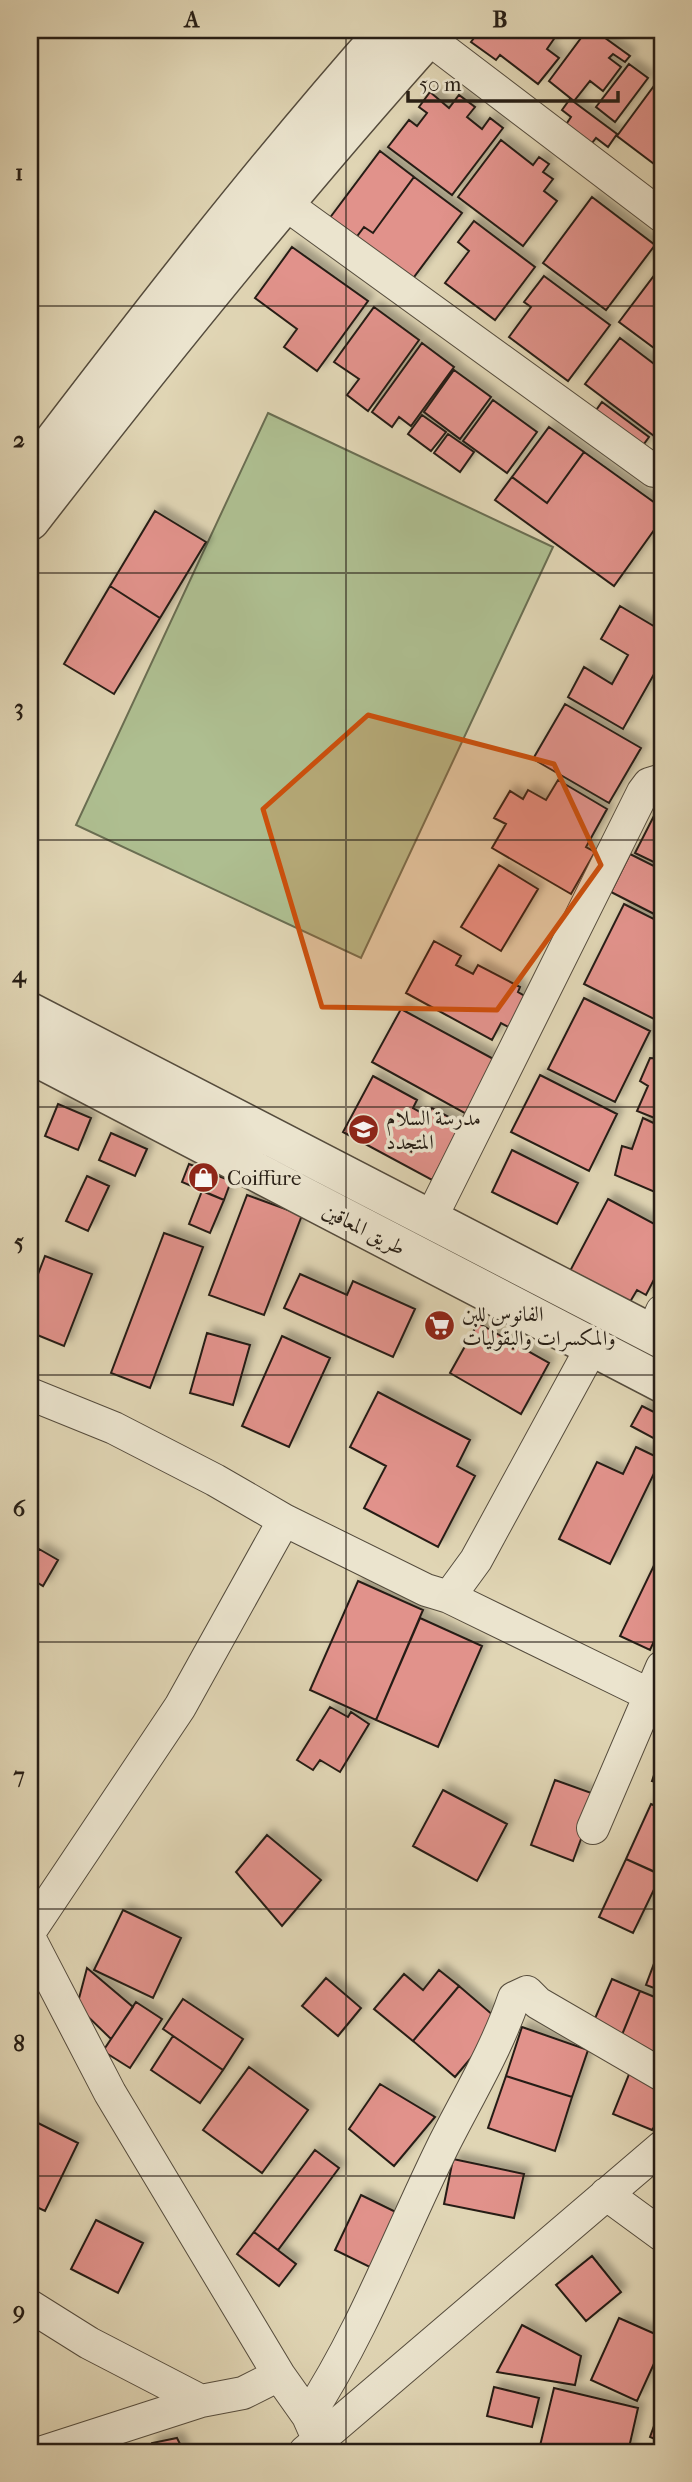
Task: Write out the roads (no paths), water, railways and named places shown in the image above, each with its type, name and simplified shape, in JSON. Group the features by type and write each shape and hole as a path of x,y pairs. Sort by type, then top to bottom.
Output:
{"street":[{"path":"30,471 153,310 297,131 386,30"},
{"path":"30,521 284,203 432,34 662,216"},
{"path":"284,203 654,471"},
{"path":"430,1220 643,792 649,784 662,780"},
{"name":"طريق المعاقين","path":"30,1012 430,1220 659,1328"},
{"name":"طريق المعاقين","path":"30,1054 662,1383"},
{"path":"449,1597 476,1560 592,1347"},
{"path":"30,1394 114,1428 215,1480 284,1520 426,1590 656,1681 593,1828"},
{"path":"30,1931 180,1707 284,1520"},
{"path":"30,1939 110,2093 279,2375 311,2436"},
{"path":"311,2436 340,2367 442,2149 504,2027 514,1998 527,1992 538,2003 662,2075"},
{"path":"311,2436 662,2147"},
{"path":"606,2194 662,2235"},
{"path":"30,2306 89,2343 201,2401"},
{"path":"43,2452 201,2401 243,2393 279,2375"}],"place":[{"name":"مدرسة السلام المتجدد","path":"363,1130"},
{"name":"Coiffure","path":"204,1178"},
{"name":"الفانوس للبن والمكسرات والبقوليات","path":"439,1326"}]}
